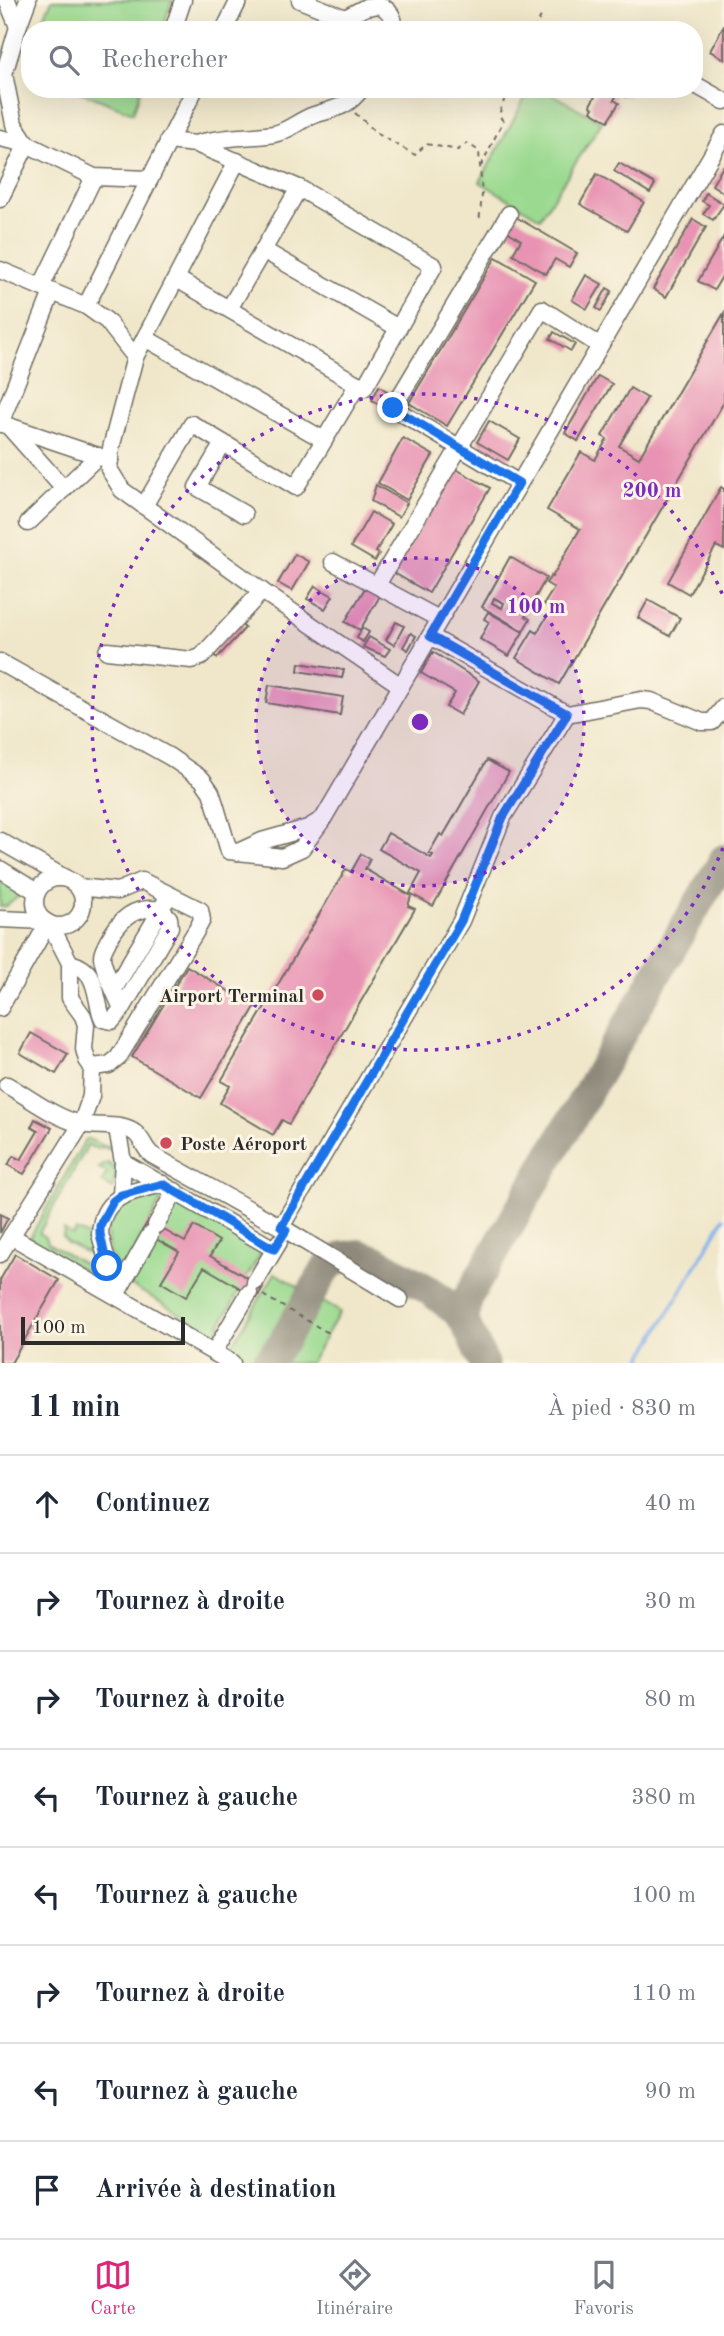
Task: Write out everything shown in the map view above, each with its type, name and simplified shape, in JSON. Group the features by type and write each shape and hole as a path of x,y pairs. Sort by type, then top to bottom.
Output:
{"street":[{"path":"7,0 18,27"},
{"path":"27,144 14,124 4,74 28,0"},
{"path":"176,21 183,0"},
{"path":"228,21 239,0"},
{"path":"300,0 345,18 366,7 379,5 390,13 393,21"},
{"path":"703,89 724,101"},
{"path":"86,306 190,98"},
{"path":"197,144 212,139 275,134 310,116 349,104 354,98"},
{"path":"0,662 189,769 202,779 211,792 229,851 271,858 292,854 302,848 323,819 724,134"},
{"path":"0,138 27,144 94,177 150,179"},
{"path":"168,141 197,144 299,188 434,266 364,388 177,279"},
{"path":"0,199 27,144"},
{"path":"27,523 64,489 104,458 111,448 135,357 237,161"},
{"path":"3,424 46,289 94,177"},
{"path":"229,309 299,188"},
{"path":"509,214 393,408 519,483"},
{"path":"263,250 398,328"},
{"path":"0,270 86,306 107,321 135,357"},
{"path":"377,586 542,309 599,345"},
{"path":"145,338 324,440"},
{"path":"144,506 192,424 296,486 358,384"},
{"path":"3,424 104,458 122,490 262,591 401,686"},
{"path":"3,424 64,489"},
{"path":"223,443 197,487 244,514"},
{"path":"332,562 439,620"},
{"path":"107,651 192,660 201,657 262,591"},
{"path":"430,636 567,714 641,700 651,701 702,722 712,722 724,707"},
{"path":"214,1352 254,1289 283,1229 461,921 503,817 567,714"},
{"path":"0,841 71,883 83,901 78,915 65,925 0,919"},
{"path":"0,869 37,892"},
{"path":"0,1254 82,1125 91,1096 92,1067 84,1049 85,1019 70,998 70,963 48,923 37,911 37,892 48,880 118,891 142,881 200,910 202,920 118,1058 109,1065 92,1067"},
{"path":"114,989 170,894"},
{"path":"70,963 85,968 90,974 103,1019 112,1021 122,1009 170,927 169,918 161,910 150,909 122,919 102,955 122,1009"},
{"path":"0,1008 48,923"},
{"path":"7,1085 65,1119 82,1125 117,1128 136,1134 147,1152 400,1299"},
{"path":"117,1128 124,1176 121,1195"},
{"path":"123,1162 274,1249"},
{"path":"116,1295 153,1230 169,1187"},
{"path":"116,1295 100,1234 100,1225 105,1214 113,1201 121,1195 169,1187"},
{"path":"12,1236 232,1363"}],"path":[{"path":"538,21 542,14"},
{"path":"480,167 503,121 499,114 505,98"},
{"path":"349,104 378,134 415,155 426,144 458,150 467,143 479,151 482,195 479,223"},
{"path":"254,1289 330,1334"}],"green space":[{"path":"52,0 172,0 165,21 42,21"},
{"path":"96,98 138,98 133,113"},
{"path":"525,98 559,98 602,122 540,218 480,182"},
{"path":"0,877 26,891 6,906 0,907"},
{"path":"88,1139 106,1147 113,1146 114,1151 88,1145 39,1233 48,1243 102,1275 103,1281 29,1239"},
{"path":"108,1163 116,1170 113,1189 102,1182 107,1173 99,1168"},
{"path":"158,1193 162,1199 127,1264 118,1268 108,1242 111,1214 124,1201"},
{"path":"178,1200 263,1249 215,1334 130,1285"},
{"path":"64,1230 73,1235 76,1230 94,1239 99,1259 67,1243 63,1237"},
{"path":"275,1273 302,1289 267,1348 254,1363 242,1363 227,1353"},
{"path":"315,1297 340,1312 310,1363 276,1363"}],"building":[{"path":"724,25 724,59 710,51"},
{"path":"594,98 615,98 614,100 619,103 608,121 591,111 593,108 590,105"},
{"path":"619,163 655,184 650,193 614,171"},
{"path":"724,165 724,193 712,185"},
{"path":"597,174 644,202 627,231 580,204"},
{"path":"706,193 724,204 713,220 703,214 709,205 702,201"},
{"path":"516,217 577,253 569,267 555,259 546,274 513,254 521,240 507,231"},
{"path":"693,219 706,227 666,297 653,289"},
{"path":"724,236 724,273 714,290 698,281"},
{"path":"496,257 535,280 447,426 409,403"},
{"path":"586,275 602,284 587,309 572,300"},
{"path":"607,288 612,291 601,311 596,308"},
{"path":"724,313 724,402 559,684 516,658 533,630 537,633 552,608 544,604 554,588 546,583 580,529 547,510 581,452 595,460 607,439 602,436 630,388 647,398 619,446 639,458"},
{"path":"554,332 575,344 571,351 550,339"},
{"path":"598,376 612,384 578,441 565,433"},
{"path":"379,386 390,393 382,407 372,400"},
{"path":"489,421 520,439 508,460 477,442"},
{"path":"403,438 433,455 407,500 378,483"},
{"path":"454,468 490,488 429,593 394,573"},
{"path":"376,485 407,503 399,517 371,501"},
{"path":"721,487 724,489 724,550 716,546 689,594 668,582"},
{"path":"371,512 392,524 376,552 379,554 375,561 351,547"},
{"path":"295,554 309,562 292,591 278,583"},
{"path":"510,557 546,578 525,616 530,619 523,631 482,607","holes":["494,598 504,603 502,608 492,603"]},
{"path":"315,586 333,596 325,609 307,599"},
{"path":"365,588 380,596 360,630 345,622"},
{"path":"648,600 680,618 670,636 638,618"},
{"path":"488,612 523,632 509,656 480,639 489,622 484,619"},
{"path":"239,622 245,628 217,658 212,653"},
{"path":"396,622 404,626 394,645 386,640"},
{"path":"362,628 369,632 363,642 357,638"},
{"path":"411,633 416,636 408,650 403,647"},
{"path":"369,637 390,649 385,656 363,647"},
{"path":"433,652 479,681 460,715 446,707 455,693 421,673"},
{"path":"299,663 344,670 342,678 298,671"},
{"path":"269,685 343,697 340,715 266,703"},
{"path":"487,760 509,772 433,906 410,893 421,873 379,849 388,833 431,858 433,855 429,853 440,834 443,836"},
{"name":"Airport Terminal","path":"361,854 370,859 365,869 411,896 408,906 415,909 289,1124 282,1120 273,1135 220,1103 230,1086 221,1081 346,869 351,872"},
{"path":"187,966 255,1007 201,1098 132,1057"},
{"path":"31,1033 68,1054 56,1074 20,1053"},
{"path":"35,1119 52,1128 24,1174 8,1165 13,1156 21,1160 38,1131 31,1127"},
{"path":"0,1214 8,1218 0,1233"},
{"path":"148,1221 185,1242 194,1226 219,1241 210,1256 263,1287 257,1298 204,1267 186,1297 161,1282 179,1252 142,1231"},
{"path":"15,1254 59,1280 11,1363 0,1363 0,1280"}],"waterway":[{"path":"639,1363 724,1218"}],"taxiway":[{"path":"464,1321 468,1297 724,859"},
{"path":"266,1363 282,1343 327,1267 344,1256 359,1254 376,1260 429,1290 455,1310 464,1321 484,1363"}],"place":[{"name":"Airport Terminal","path":"318,995"},
{"name":"Poste Aéroport","path":"166,1143"}],"route":[{"path":"107,1266 100,1225 113,1201 121,1195 163,1184 274,1249 286,1230 281,1227 461,921 503,817 567,714 430,636 519,483 393,408"}]}
